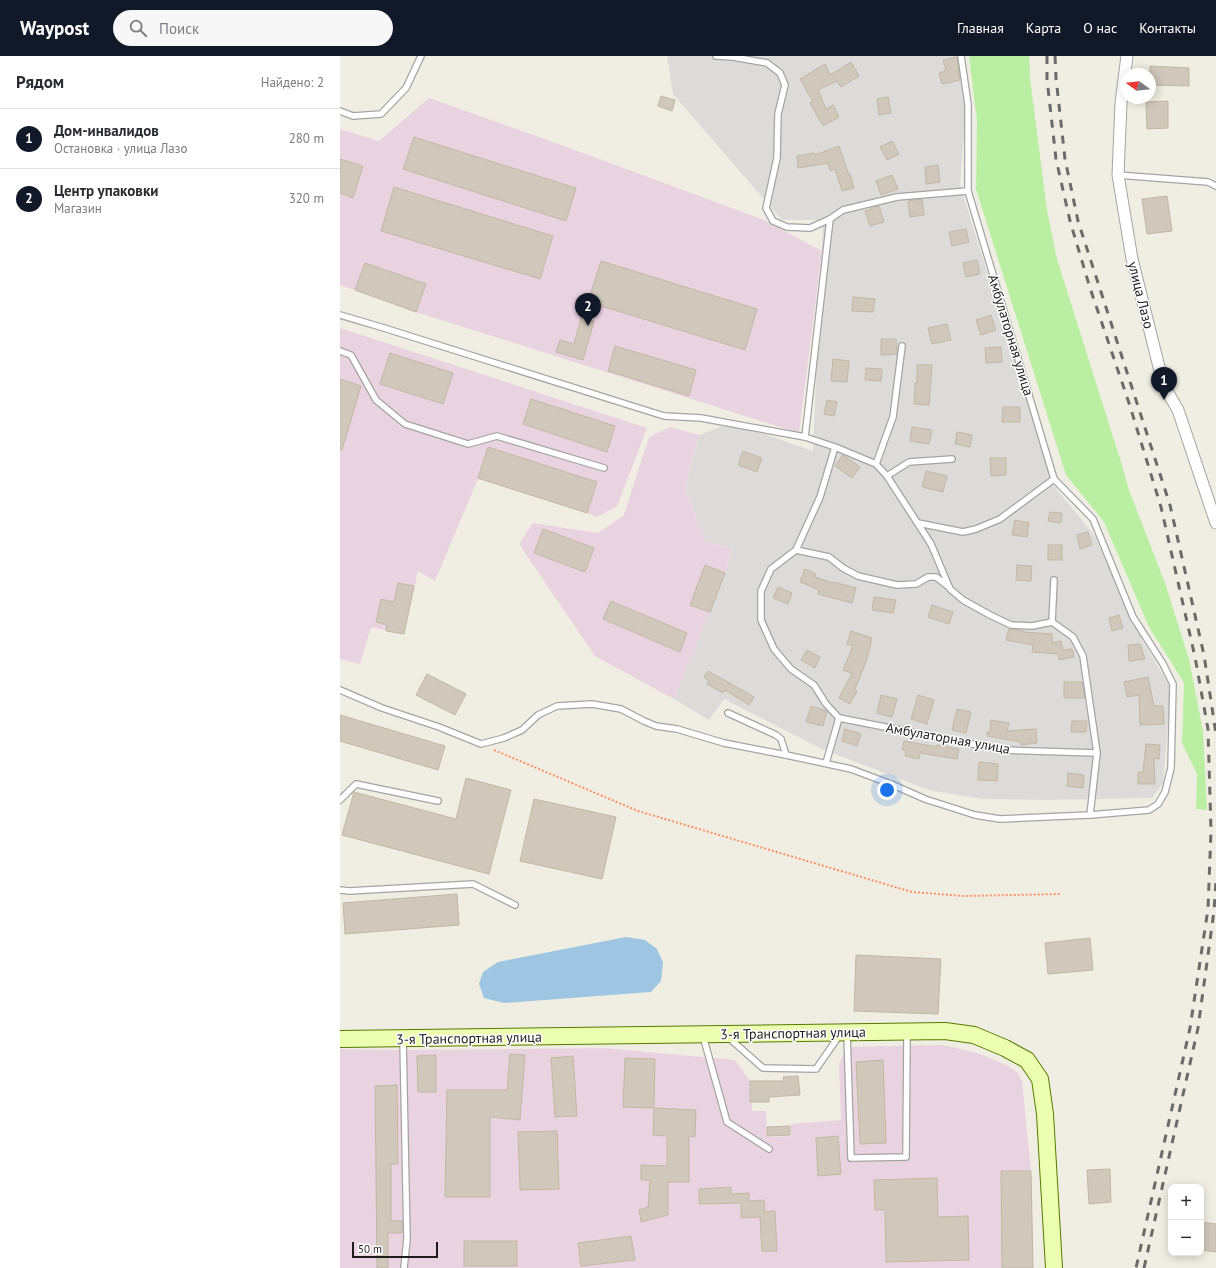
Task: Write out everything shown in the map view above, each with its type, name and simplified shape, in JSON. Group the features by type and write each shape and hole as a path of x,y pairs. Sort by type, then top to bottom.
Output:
{"street":[{"name":"улица Лазо","path":"1127,56 1122,103 1118,175 1132,259 1159,368 1167,391 1178,410 1216,523"},
{"name":"3-я Транспортная улица","path":"340,1039 907,1031 945,1031 974,1035 1005,1048 1027,1060 1040,1079 1045,1114 1054,1268"}],"lane":[{"path":"340,111 353,116 382,114 406,88 421,56"},
{"path":"716,56 733,57 767,63 780,73 785,85 778,114 778,158 766,208 773,221 787,227 810,228 830,219 843,210 897,197 968,191"},
{"name":"Амбулаторная улица","path":"480,744 504,738 522,730 538,715 557,706 592,704 621,709 656,726 677,729 724,743 851,769 925,798 975,815 1000,819 1090,815 1149,810 1158,804 1164,792 1171,768 1173,684 1163,664 1133,617 1093,519 1054,479 968,191 968,104 961,56"},
{"path":"1118,175 1208,182 1216,186"},
{"path":"805,437 830,219"},
{"path":"340,315 664,416 701,418 805,437 835,447 876,464 888,476 931,544 950,589"},
{"path":"876,464 893,417 902,346"},
{"path":"340,351 351,355 376,400 406,424 468,444 497,436 604,468"},
{"path":"826,763 839,718 826,704 814,685 791,669 774,649 761,620 761,591 771,569 796,550 820,496 835,447"},
{"path":"888,476 909,462 952,459"},
{"path":"918,523 963,532 976,529 1000,518 1054,479"},
{"path":"796,550 830,557 842,568 858,576 897,585 916,584 928,577 936,577 963,600 1011,625 1032,626 1052,622 1073,637 1083,656 1097,753 1090,815"},
{"path":"1052,622 1054,580"},
{"path":"340,690 382,708 439,727 480,744"},
{"path":"728,713 776,735 781,739 786,755"},
{"name":"Амбулаторная улица","path":"839,718 1002,750 1097,753"},
{"path":"340,800 356,784 438,801"},
{"path":"340,890 349,891 472,884 515,905"},
{"path":"844,1032 851,1158 906,1157 907,1031"},
{"path":"724,1034 763,1068 816,1069 844,1032"},
{"path":"702,1034 727,1122 769,1149"},
{"path":"403,1038 407,1239 404,1268"}],"path":[{"path":"480,744 638,811 912,892 964,896 1060,894"}],"shaded area":[{"path":"667,56 959,56 966,103 960,185 1053,485 1095,536 1142,640 1171,688 1163,783 1152,798 1048,800 982,799 929,790 822,749 724,699 709,720 674,699 725,573 732,549 705,541 685,487 699,435 732,423 813,451 823,220 782,220 673,94"},
{"path":"429,98 764,220 822,251 799,433 416,312 340,285 340,129 379,141"},
{"path":"340,328 647,428 617,506 597,517 478,479 435,581 418,571 404,634 371,627 360,664 340,659"},
{"path":"670,427 699,435 685,487 705,541 732,549 725,573 710,612 674,699 595,656 519,544 533,523 598,533 624,515 649,437"},
{"path":"942,1045 978,1053 1006,1065 1017,1072 1022,1081 1031,1171 1033,1268 340,1268 340,1049 410,1050 604,1048 735,1060 750,1081 752,1111 766,1111 767,1137 791,1136 791,1124 841,1120 839,1063 849,1047"}],"green space":[{"path":"969,56 1029,56 1030,78 1047,210 1057,259 1129,490 1165,583 1189,659 1203,731 1207,810 1196,809 1197,774 1182,743 1184,683 1149,627 1104,522 1066,475 976,189 977,121"}],"water":[{"path":"626,937 645,940 657,949 663,962 661,981 651,992 504,1003 484,998 479,984 483,972 498,962"}],"building":[{"path":"957,57 960,80 942,84 939,73 946,71 943,60"},
{"path":"851,62 859,76 841,87 837,81 818,90 826,109 833,105 839,117 823,126 810,103 813,102 800,79 825,64 830,75"},
{"path":"1150,66 1189,68 1189,86 1156,85 1156,68 1150,68"},
{"path":"661,96 675,100 672,111 658,106"},
{"path":"888,97 891,113 879,115 877,99"},
{"path":"1168,101 1168,128 1147,129 1146,104 1156,104 1156,102"},
{"path":"414,137 576,188 566,221 403,169"},
{"path":"892,141 899,154 887,160 880,147"},
{"path":"839,146 854,188 842,191 835,169 830,171 828,163 798,168 797,156 814,153 815,155"},
{"path":"340,159 363,166 353,198 340,193"},
{"path":"938,165 940,182 926,184 925,167"},
{"path":"892,175 898,189 881,195 876,181"},
{"path":"394,187 553,236 540,279 381,231"},
{"path":"1167,196 1172,231 1147,234 1142,199"},
{"path":"922,199 924,215 910,217 908,201"},
{"path":"879,206 884,222 870,226 865,211"},
{"path":"966,229 969,242 952,246 949,232"},
{"path":"977,260 980,274 966,277 963,263"},
{"path":"601,261 757,309 745,350 588,302"},
{"path":"365,263 426,284 416,312 355,290"},
{"path":"853,297 875,299 873,312 852,311"},
{"path":"991,315 996,330 981,335 976,320"},
{"path":"581,318 594,321 583,360 556,352 560,340 574,344"},
{"path":"947,324 951,340 932,344 928,328"},
{"path":"881,339 896,339 897,354 881,355"},
{"path":"615,346 696,370 689,396 608,371"},
{"path":"1001,347 1002,362 986,363 985,348"},
{"path":"390,353 453,373 443,404 380,384"},
{"path":"833,359 849,361 847,382 831,381"},
{"path":"917,365 932,365 929,405 914,404 915,383 917,383"},
{"path":"866,368 882,369 881,381 865,380"},
{"path":"340,379 361,386 342,450 340,449"},
{"path":"531,399 615,426 607,452 523,424"},
{"path":"827,400 837,402 834,416 824,414"},
{"path":"1003,407 1020,407 1020,422 1002,422"},
{"path":"912,427 932,430 929,444 910,441"},
{"path":"957,432 972,435 970,447 955,444"},
{"path":"488,447 597,482 587,513 478,478"},
{"path":"743,451 762,458 757,472 738,465"},
{"path":"843,455 860,467 852,478 835,466"},
{"path":"990,458 1006,458 1006,475 991,476"},
{"path":"926,471 947,476 943,492 922,487"},
{"path":"1050,512 1062,513 1061,523 1048,521"},
{"path":"1015,520 1029,523 1027,537 1012,535"},
{"path":"543,529 594,548 585,572 534,553"},
{"path":"1088,532 1092,545 1080,549 1077,535"},
{"path":"1048,545 1062,545 1062,560 1048,560"},
{"path":"705,565 725,573 710,612 690,605"},
{"path":"1017,565 1032,566 1031,581 1016,580"},
{"path":"805,569 816,574 815,577 856,588 852,603 818,594 819,590 800,582"},
{"path":"398,583 414,586 404,634 386,631 387,625 376,622 381,599 394,602"},
{"path":"778,587 792,593 788,604 773,598"},
{"path":"874,597 896,600 893,613 872,610"},
{"path":"611,601 687,633 680,652 603,619"},
{"path":"932,605 953,612 949,624 928,617"},
{"path":"1119,615 1123,628 1112,631 1109,618"},
{"path":"1009,629 1024,632 1052,634 1052,643 1061,641 1063,650 1072,649 1074,657 1059,660 1058,654 1032,652 1033,645 1006,640"},
{"path":"851,631 872,638 867,659 855,689 857,691 850,704 839,698 852,673 843,670 853,646 847,644"},
{"path":"1140,644 1145,659 1129,661 1128,645"},
{"path":"807,650 820,657 815,668 801,660"},
{"path":"708,671 754,697 749,705 725,690 723,693 707,684 709,681 704,677"},
{"path":"427,674 466,694 455,715 416,695"},
{"path":"1148,677 1154,706 1163,706 1164,724 1140,725 1139,695 1127,697 1124,682"},
{"path":"1064,682 1082,682 1085,698 1064,698"},
{"path":"881,695 897,699 892,717 877,713"},
{"path":"918,695 934,700 927,724 911,719"},
{"path":"811,706 827,711 823,726 806,722"},
{"path":"957,709 971,712 966,733 952,730"},
{"path":"340,715 445,746 438,770 340,741"},
{"path":"991,720 1009,723 1007,731 1036,729 1037,743 1021,745 1021,742 987,736 987,732 990,732"},
{"path":"1072,721 1087,721 1086,732 1071,732"},
{"path":"845,729 861,734 857,746 842,741"},
{"path":"904,741 959,749 957,759 920,753 919,759 905,756 906,750 902,750"},
{"path":"1146,744 1160,745 1159,759 1154,758 1155,784 1138,784 1138,772 1143,772"},
{"path":"979,762 998,764 997,781 978,780"},
{"path":"1068,773 1084,775 1083,788 1067,786"},
{"path":"466,778 511,790 489,874 342,835 354,792 456,819"},
{"path":"534,799 616,817 602,879 520,861"},
{"path":"457,894 459,925 345,934 343,903"},
{"path":"1090,938 1093,970 1048,974 1045,943"},
{"path":"856,955 941,959 938,1014 854,1011"},
{"path":"510,1054 525,1055 520,1120 490,1117 490,1197 445,1197 447,1090 507,1090"},
{"path":"436,1055 436,1092 418,1092 417,1056"},
{"path":"573,1056 577,1116 555,1117 551,1058"},
{"path":"625,1058 655,1059 654,1108 623,1107"},
{"path":"883,1060 886,1143 860,1144 856,1062"},
{"path":"798,1076 800,1095 769,1097 769,1102 750,1102 750,1081 784,1081 783,1077"},
{"path":"397,1085 398,1164 391,1164 391,1221 402,1221 402,1233 388,1233 388,1268 377,1268 375,1086"},
{"path":"654,1108 696,1110 695,1137 689,1136 689,1182 668,1182 668,1215 641,1222 639,1210 648,1207 650,1180 641,1180 641,1165 667,1166 667,1136 653,1135"},
{"path":"790,1126 790,1135 767,1136 767,1127"},
{"path":"557,1131 559,1189 520,1190 518,1132"},
{"path":"838,1136 841,1174 818,1176 816,1138"},
{"path":"1110,1169 1111,1202 1089,1204 1087,1170"},
{"path":"1001,1171 1031,1171 1033,1268 1002,1268"},
{"path":"937,1178 938,1217 968,1216 969,1260 886,1262 885,1210 875,1210 874,1180"},
{"path":"731,1187 731,1194 749,1193 749,1201 764,1200 765,1212 775,1211 777,1251 762,1251 760,1217 741,1218 741,1203 699,1204 699,1189"},
{"path":"1204,1222 1216,1224 1216,1252 1204,1250"},
{"path":"631,1236 635,1260 581,1266 578,1243"},
{"path":"464,1241 517,1241 517,1266 464,1266"}],"railway":[{"path":"1047,56 1047,79 1056,159 1070,221 1090,288 1129,403 1161,507 1195,657 1208,729 1211,831 1208,909 1190,1028 1136,1268"},
{"path":"1055,56 1065,159 1078,221 1170,505 1204,655 1216,734"},
{"path":"1144,1268 1198,1028 1214,911 1216,880"}],"place":[{"name":"Центр упаковки","path":"588,326"},
{"name":"Дом-инвалидов","path":"1164,400"}]}
